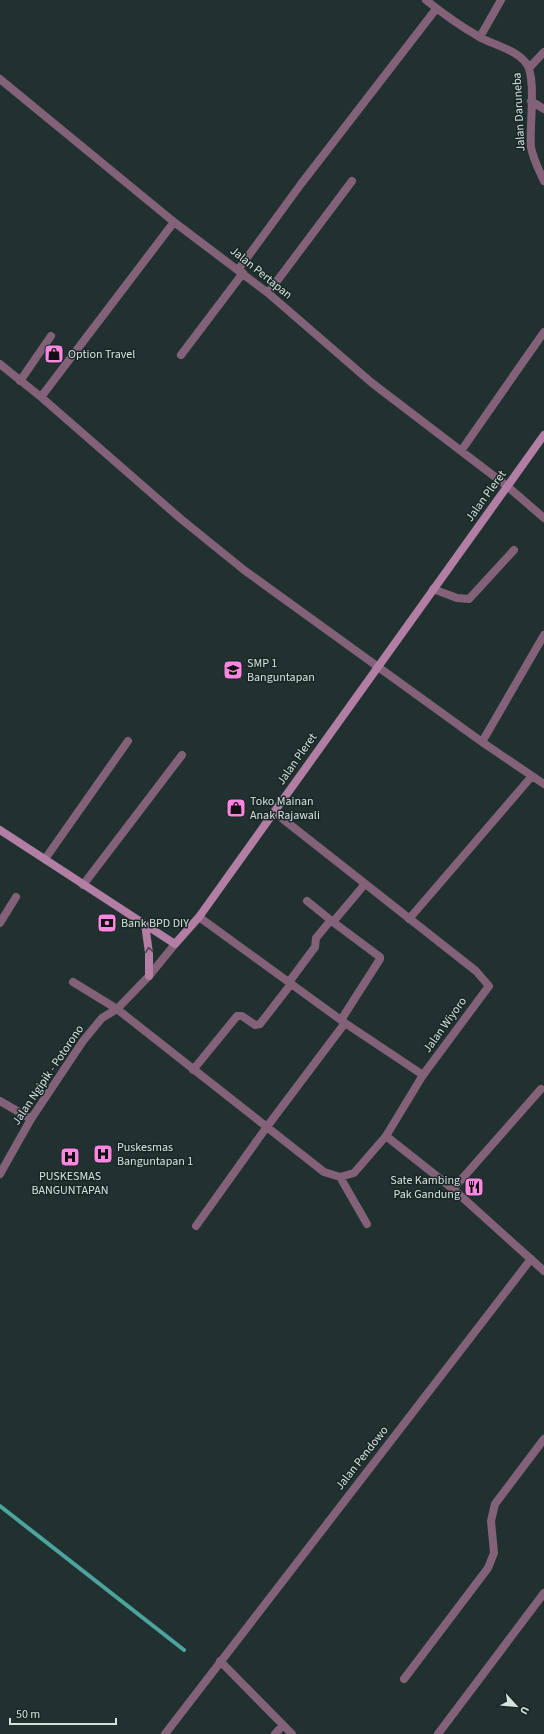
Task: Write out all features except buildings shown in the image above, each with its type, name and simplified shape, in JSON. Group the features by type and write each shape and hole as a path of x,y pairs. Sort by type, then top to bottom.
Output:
{"main road":[{"name":"Jalan Pleret","path":"175,944 199,917 544,435"},
{"path":"0,830 175,944"},
{"path":"145,924 149,953 149,976"}],"street":[{"name":"Jalan Daruneba","path":"426,0 436,9 480,37 519,56 526,63 529,68 531,101 531,147 536,164 544,181"},
{"path":"480,37 501,0"},
{"path":"181,355 301,184 436,9"},
{"path":"529,68 544,52"},
{"name":"Jalan Pertapan","path":"0,79 174,222 241,271 268,293 372,383 507,486 544,518"},
{"path":"531,101 544,109"},
{"path":"268,293 352,181"},
{"path":"41,397 174,222"},
{"path":"461,451 544,332"},
{"path":"20,381 51,336"},
{"path":"0,364 41,397 181,519 244,570 482,742 544,784"},
{"path":"433,589 457,598 469,599 514,550"},
{"path":"482,742 542,645 544,636"},
{"path":"45,859 128,741"},
{"path":"83,885 182,756"},
{"path":"409,919 532,776"},
{"name":"Jalan Wiyoro","path":"274,812 476,971 489,986 423,1075 386,1136 354,1173 340,1178"},
{"path":"193,1070 237,1016 242,1016 255,1025 260,1024 315,947 316,938 365,884"},
{"path":"0,923 16,897"},
{"path":"196,1226 343,1022 380,959 380,957 307,901"},
{"path":"199,917 343,1022 423,1075"},
{"name":"Jalan Ngipik - Potorono","path":"0,1174 31,1120 82,1040 102,1018 117,1009 149,976 175,944"},
{"path":"73,982 117,1009 266,1128 324,1172 340,1178 367,1224"},
{"path":"453,1189 541,1089"},
{"path":"0,1101 31,1120"},
{"path":"386,1136 453,1189 544,1271"},
{"name":"Jalan Pendowo","path":"165,1734 531,1259"},
{"path":"404,1679 488,1568 494,1553 491,1521 495,1504 544,1439"},
{"path":"438,1734 544,1593"},
{"path":"220,1662 292,1734"},
{"path":"275,1734 283,1725"}],"waterway":[{"path":"0,1506 184,1650"}],"place":[{"name":"Option Travel","path":"54,354"},
{"name":"SMP 1 Banguntapan","path":"233,670"},
{"name":"Toko Mainan Anak Rajawali","path":"236,808"},
{"name":"Bank BPD DIY","path":"107,923"},
{"name":"Puskesmas Banguntapan 1","path":"103,1154"},
{"name":"PUSKESMAS BANGUNTAPAN","path":"70,1157"},
{"name":"Sate Kambing Pak Gandung","path":"474,1187"}]}
